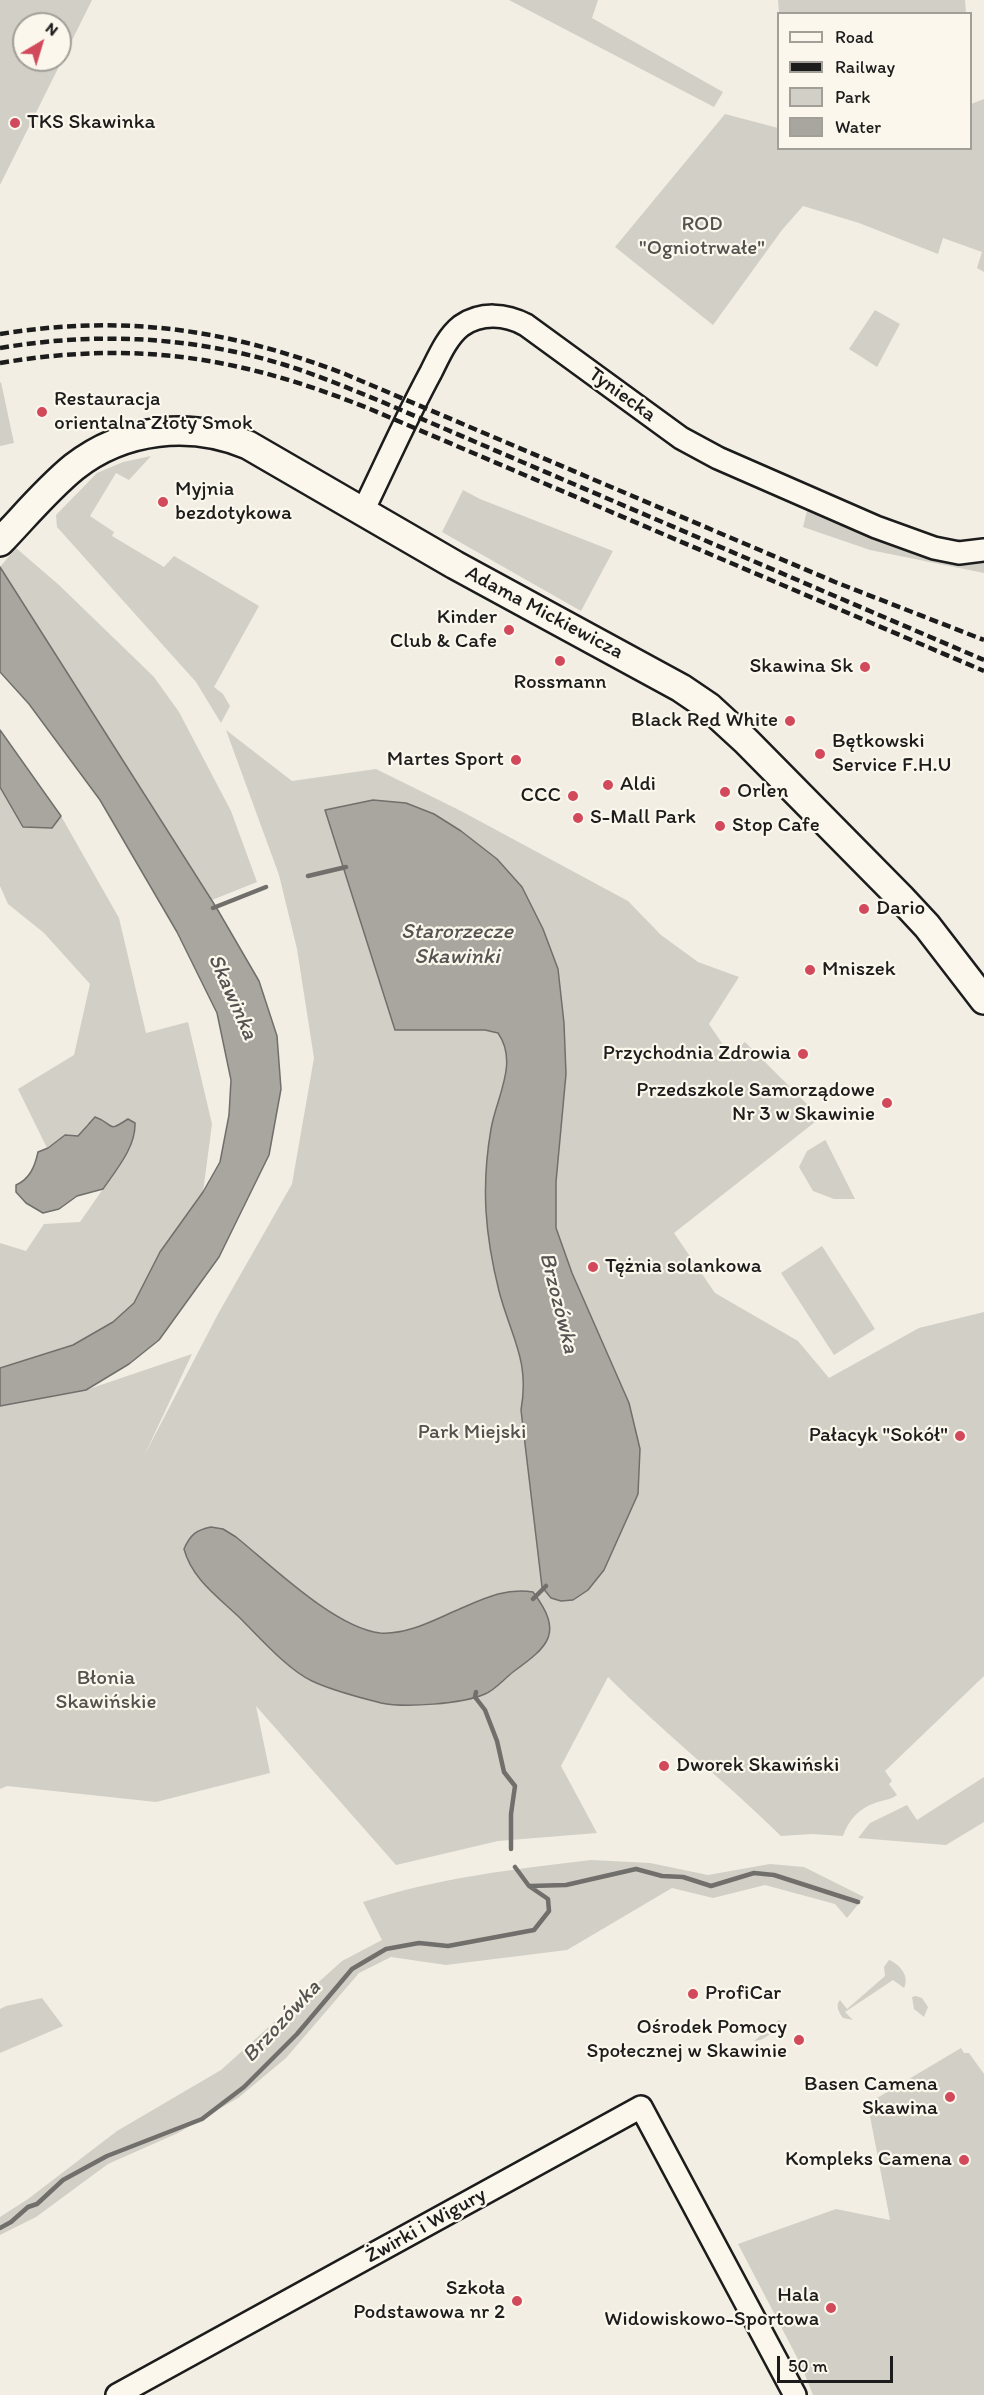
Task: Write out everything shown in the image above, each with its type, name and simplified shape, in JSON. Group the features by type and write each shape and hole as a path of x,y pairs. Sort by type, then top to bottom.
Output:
{"main road":[{"name":"Adama Mickiewicza","path":"0,542 74,468 105,448 152,432 184,431 217,434 248,445 362,513 484,582 681,688 709,707 746,741 908,905 982,994"}],"street":[{"name":"Tyniecka","path":"362,513 419,394 452,335 466,323 487,316 497,316 517,320 526,325 681,438 718,458 925,545 960,553 984,550"},
{"name":"Żwirki i Wigury","path":"117,2395 641,2107 795,2395"}],"green space":[{"name":"TKS Skawinka","path":"0,0 92,0 72,40 72,12 12,12 12,72 56,72 0,185"},
{"path":"509,0 598,0 592,18 723,92 714,107"},
{"path":"778,0 965,0 966,12 779,12"},
{"name":"ROD \"Ogniotrwałe\"","path":"984,99 984,272 977,268 982,252 943,238 938,254 859,223 803,206 782,230 713,325 615,247 725,114 777,128 777,150 972,150 972,104"},
{"path":"875,310 900,324 877,367 849,349"},
{"path":"0,383 14,443 0,446"},
{"path":"151,456 129,480 116,473 90,516 114,532 112,536 164,567 174,556 259,606 214,687 223,694 230,706 221,723 196,682 57,527 56,515 97,473 123,462"},
{"path":"463,490 480,499 613,551 581,611 442,532"},
{"path":"808,507 950,559 984,562 984,573 870,550 803,527"},
{"path":"16,548 59,585 154,677 179,712 231,811 257,882 212,900 0,567"},
{"name":"Park Miejski","path":"226,730 292,781 376,769 461,811 628,901 661,935 698,962 739,977 709,1024 730,1055 745,1042 819,1116 815,1122 674,1233 715,1293 798,1341 829,1378 919,1328 984,1312 984,1676 885,1771 892,1781 889,1784 897,1795 869,1805 859,1812 851,1820 843,1836 812,1834 781,1836 608,1677 561,1766 597,1833 498,1841 396,1865 256,1706 270,1773 156,1802 7,1786 0,1789 0,1406 86,1390 192,1354 144,1456 218,1314 292,1184 314,1058 297,949 279,875"},
{"path":"0,787 23,827 52,828 61,816 119,918 146,1033 188,1022 212,1124 203,1192 160,1252 134,1303 113,1322 73,1345 0,1368 0,1243 26,1251 44,1224 80,1222 123,1160 114,1128 102,1119 87,1124 78,1136 65,1135 47,1148 18,1089 74,1055 90,984 44,933 8,904 0,886"},
{"path":"825,1140 855,1199 834,1199 813,1191 799,1167 807,1151"},
{"path":"822,1246 875,1329 834,1355 781,1273"},
{"path":"984,1777 984,1822 946,1845 858,1838 870,1823 907,1805 917,1820"},
{"path":"591,1860 650,1863 708,1875 770,1864 804,1867 864,1897 847,1918 835,1904 765,1885 713,1898 672,1888 567,1950 446,1965 391,1957 359,1973 286,2058 238,2098 178,2133 108,2164 36,2217 0,2235 0,2217 28,2199 117,2131 221,2070 342,1961 382,1940 363,1902 448,1881"},
{"path":"889,1960 903,1971 906,1980 904,1988 893,1980 845,2012 853,2020 843,2018 838,2007 840,2000 847,2009 885,1976 884,1967"},
{"path":"912,1997 922,1998 928,2007 924,2017 914,2009"},
{"path":"42,1998 63,2026 0,2053 0,2009"},
{"path":"779,2020 781,2022 773,2032 754,2041"},
{"path":"961,2048 964,2053 969,2053 984,2074 984,2395 813,2395 802,2367 738,2244 836,2209 890,2220 868,2106 879,2102 877,2098"}],"water":[{"name":"Skawinka","path":"0,567 216,907 259,981 277,1036 281,1089 269,1155 219,1257 159,1340 129,1364 86,1390 0,1406 0,1368 73,1345 113,1322 134,1303 160,1252 203,1192 220,1162 229,1115 231,1080 217,1013 177,932 100,800 29,704 0,672"},
{"path":"0,730 61,816 52,828 23,827 0,787"},
{"name":"Starorzecze Skawinki","path":"373,800 406,803 434,814 461,831 497,859 522,887 543,929 558,969 564,1023 566,1074 556,1182 556,1228 572,1273 629,1403 640,1449 638,1494 604,1570 588,1590 573,1600 561,1601 551,1598 542,1587 521,1410 523,1377 521,1363 499,1291 490,1250 486,1211 486,1171 491,1129 506,1068 504,1044 498,1033 485,1030 395,1030 325,810"},
{"path":"95,1117 113,1127 128,1119 135,1123 129,1149 103,1189 77,1196 59,1209 43,1213 26,1203 16,1192 16,1185 31,1172 38,1152 48,1148 65,1135 78,1136"},
{"path":"211,1527 223,1529 236,1537 324,1608 362,1629 380,1633 409,1630 493,1596 523,1591 533,1592 543,1606 550,1628 548,1638 536,1654 496,1687 475,1697 448,1703 404,1705 381,1703 337,1691 312,1681 293,1669 199,1578 184,1549 194,1534"}],"waterway":[{"name":"Brzozówka","path":"308,876 346,867"},
{"name":"Brzozówka","path":"213,908 266,887"},
{"name":"Brzozówka","path":"533,1599 546,1586"},
{"name":"Brzozówka","path":"476,1692 475,1697 485,1710 497,1741 504,1772 515,1786 511,1814 511,1849"},
{"name":"Brzozówka","path":"0,2228 11,2222 28,2207 37,2204 63,2180 107,2156 202,2119 244,2087 297,2034 352,1969 386,1949 419,1943 448,1946 534,1930 549,1911 548,1899 529,1886 515,1867"},
{"path":"530,1886 566,1885 636,1869 662,1876 683,1877 711,1886 754,1873 774,1875 858,1902"}],"railway":[{"path":"0,334 90,325 133,326 217,336 301,359 345,374 835,582 984,640"},
{"path":"0,348 71,340 142,340 212,347 282,364 380,401 984,660"},
{"path":"0,363 50,356 98,353 144,354 188,358 233,366 323,391 984,671"}],"place":[{"name":"TKS Skawinka","path":"15,123"},
{"name":"Restauracja orientalna Złoty Smok","path":"42,412"},
{"name":"Myjnia bezdotykowa","path":"163,502"},
{"name":"Kinder Club & Cafe","path":"509,630"},
{"name":"Rossmann","path":"560,661"},
{"name":"Skawina Sk","path":"865,667"},
{"name":"Black Red White","path":"790,721"},
{"name":"Bętkowski Service F.H.U","path":"820,754"},
{"name":"Martes Sport","path":"516,760"},
{"name":"Aldi","path":"608,785"},
{"name":"Orlen","path":"725,792"},
{"name":"CCC","path":"573,796"},
{"name":"S-Mall Park","path":"578,818"},
{"name":"Stop Cafe","path":"720,826"},
{"name":"Dario","path":"864,909"},
{"name":"Mniszek","path":"810,970"},
{"name":"Przychodnia Zdrowia","path":"803,1054"},
{"name":"Przedszkole Samorządowe Nr 3 w Skawinie","path":"887,1103"},
{"name":"Tężnia solankowa","path":"593,1267"},
{"name":"Pałacyk \"Sokół\"","path":"960,1436"},
{"name":"Dworek Skawiński","path":"664,1766"},
{"name":"ProfiCar","path":"693,1994"},
{"name":"Ośrodek Pomocy Społecznej w Skawinie","path":"799,2040"},
{"name":"Basen Camena Skawina","path":"950,2097"},
{"name":"Kompleks Camena","path":"964,2160"},
{"name":"Szkoła Podstawowa nr 2","path":"517,2301"},
{"name":"Hala Widowiskowo-Sportowa","path":"831,2308"}],"park label":[{"name":"Błonia Skawińskie","path":"106,1691"}]}
